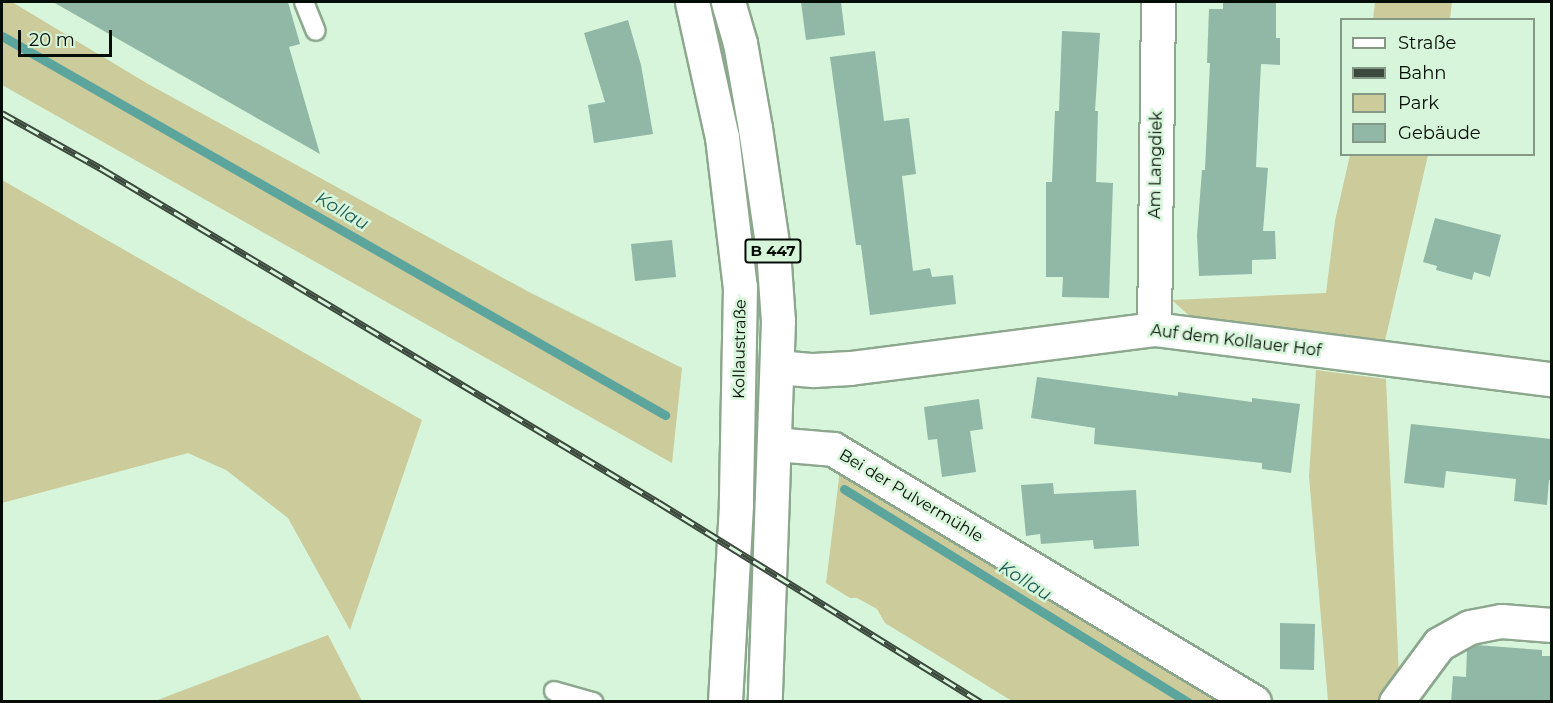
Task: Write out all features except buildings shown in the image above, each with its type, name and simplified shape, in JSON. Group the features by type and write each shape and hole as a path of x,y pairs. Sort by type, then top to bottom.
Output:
{"street":[{"name":"Kollaustraße","path":"692,2 722,136 740,287 736,505 725,702"},
{"name":"B 447","path":"728,2 740,43 756,128 773,250 778,321 765,702"},
{"name":"Am Langdiek","path":"1155,329 1158,2"},
{"name":"Auf dem Kollauer Hof","path":"777,367 813,370 850,368 1155,329 1551,379"},
{"name":"Bei der Pulvermühle","path":"775,444 833,449 1254,702"},
{"path":"1396,702 1439,644 1470,627 1501,621 1551,625"}],"lane":[{"path":"304,2 316,31"},
{"path":"554,691 593,702"}],"green space":[{"path":"2,2 12,2 148,84 529,292 682,368 672,463 2,85"},
{"path":"1375,2 1452,2 1450,18 1373,18"},
{"path":"1350,156 1428,156 1384,345 1195,321 1172,300 1326,293 1335,221"},
{"path":"2,180 422,420 350,630 288,518 226,470 188,453 2,503"},
{"path":"1316,370 1386,379 1399,676 1385,701 1328,701 1309,476"},
{"path":"841,462 1239,701 1012,701 885,623 877,609 857,598 850,598 826,583"},
{"path":"328,635 362,701 155,701"}],"waterway":[{"name":"Kollau","path":"2,36 665,415"},
{"name":"Kollau","path":"844,489 1188,702"}],"railway":[{"path":"2,113 102,169 658,502 981,702"}]}
